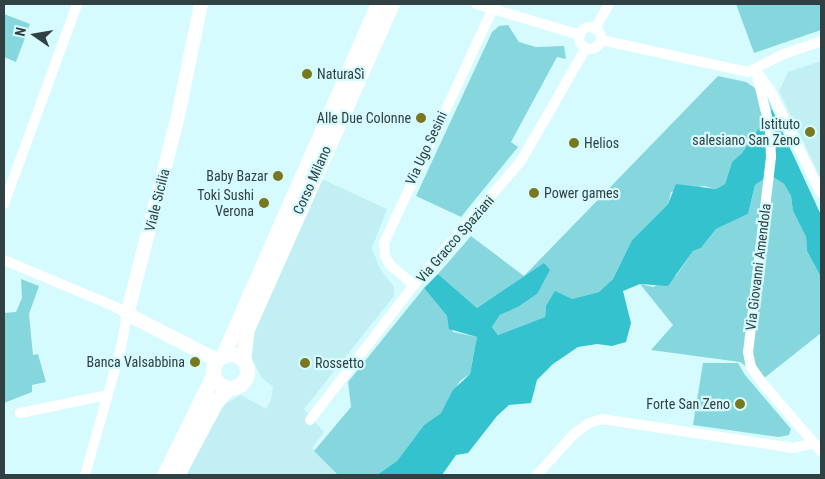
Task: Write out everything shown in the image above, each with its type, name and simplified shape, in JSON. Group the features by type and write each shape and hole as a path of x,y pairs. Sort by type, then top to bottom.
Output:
{"main road":[{"name":"Corso Milano","path":"220,357 378,4"},
{"name":"Corso Milano","path":"243,360 247,329 392,4"},
{"path":"164,475 213,376 220,357 232,354 243,360 247,372 244,381 228,388 216,402 177,475"},
{"path":"213,376 219,384 228,388"}],"street":[{"path":"4,204 77,4"},
{"name":"Viale Sicilia","path":"85,475 108,395 176,124 201,4"},
{"path":"476,4 493,7 580,35 586,48 593,49 601,40"},
{"path":"595,29 609,4"},
{"name":"Via Ugo Sesini","path":"414,285 390,265 384,256 384,243 493,7"},
{"path":"580,35 588,28 595,29"},
{"path":"595,29 601,40 741,72 756,71 784,54 821,41"},
{"name":"Via Gracco Spaziani","path":"310,420 414,285 521,161 586,48"},
{"path":"756,71 770,90 821,193"},
{"name":"Via Giovanni Amendola","path":"756,71 770,129 771,157 748,352 751,367 818,447"},
{"path":"4,260 116,306 127,314 220,357"},
{"path":"20,413 108,395"},
{"name":"Via Giovanni Amendola","path":"537,475 574,435 589,423 602,420 794,448 818,447"}],"shaded area":[{"path":"736,4 821,4 821,30 754,53"},
{"path":"4,14 30,24 16,62 4,57"},
{"path":"508,25 519,42 536,47 564,46 566,59 557,57 511,142 518,147 461,217 416,196 492,32 499,26"},
{"name":"Istituto salesiano San Zeno","path":"821,61 821,179 779,91 788,72"},
{"path":"718,76 746,82 767,96 772,109 742,153 732,162 725,184 716,189 704,186 671,192 668,204 632,240 613,279 599,292 546,306 545,317 498,335 492,327 500,315 518,307 537,294 545,263 477,308 438,274 471,236 524,276"},
{"path":"772,109 821,215 821,277 807,251 806,237 793,211 791,196 784,184 770,175 755,185 748,214 716,229 701,248 693,251 668,286 640,284 623,291 631,323 626,342 612,346 597,344 578,347 553,364 537,380 531,403 509,405 497,416 468,453 456,455 442,475 377,475 397,461 424,425 441,413 453,390 470,374 477,337 449,329 447,316 424,288 438,274 477,308 544,263 550,270 537,294 518,307 500,315 492,327 498,335 545,317 546,306 555,291 572,299 599,292 613,279 632,240 668,204 676,184 716,189 725,184 732,162 742,153"},
{"path":"770,175 784,184 791,196 793,211 806,237 807,251 821,277 821,333 763,379 740,362 651,350 673,325 640,284 653,287 676,276 693,251 701,248 716,229 748,214 755,185"},
{"path":"322,179 387,209 372,248 380,269 394,287 394,296 304,409 324,432 312,448 339,475 183,475 223,405 241,395 266,409 271,400 273,387 262,378 250,355 252,336"},
{"path":"21,279 39,286 29,314 33,355 38,354 46,382 32,385 32,392 4,403 4,313 16,312 22,298"},
{"path":"424,288 447,316 453,332 477,337 470,374 460,381 441,413 424,425 397,461 377,475 338,475 314,451 351,407 348,382"},
{"path":"703,363 738,363 745,375 791,429 789,435 779,437 693,425"}],"place":[{"name":"NaturaSì","path":"307,74"},
{"name":"Alle Due Colonne","path":"421,118"},
{"name":"Istituto salesiano San Zeno","path":"810,132"},
{"name":"Helios","path":"574,143"},
{"name":"Baby Bazar","path":"278,176"},
{"name":"Power games","path":"534,193"},
{"name":"Toki Sushi Verona","path":"264,203"},
{"name":"Banca Valsabbina","path":"195,362"},
{"name":"Rossetto","path":"305,363"},
{"name":"Forte San Zeno","path":"740,404"}]}
